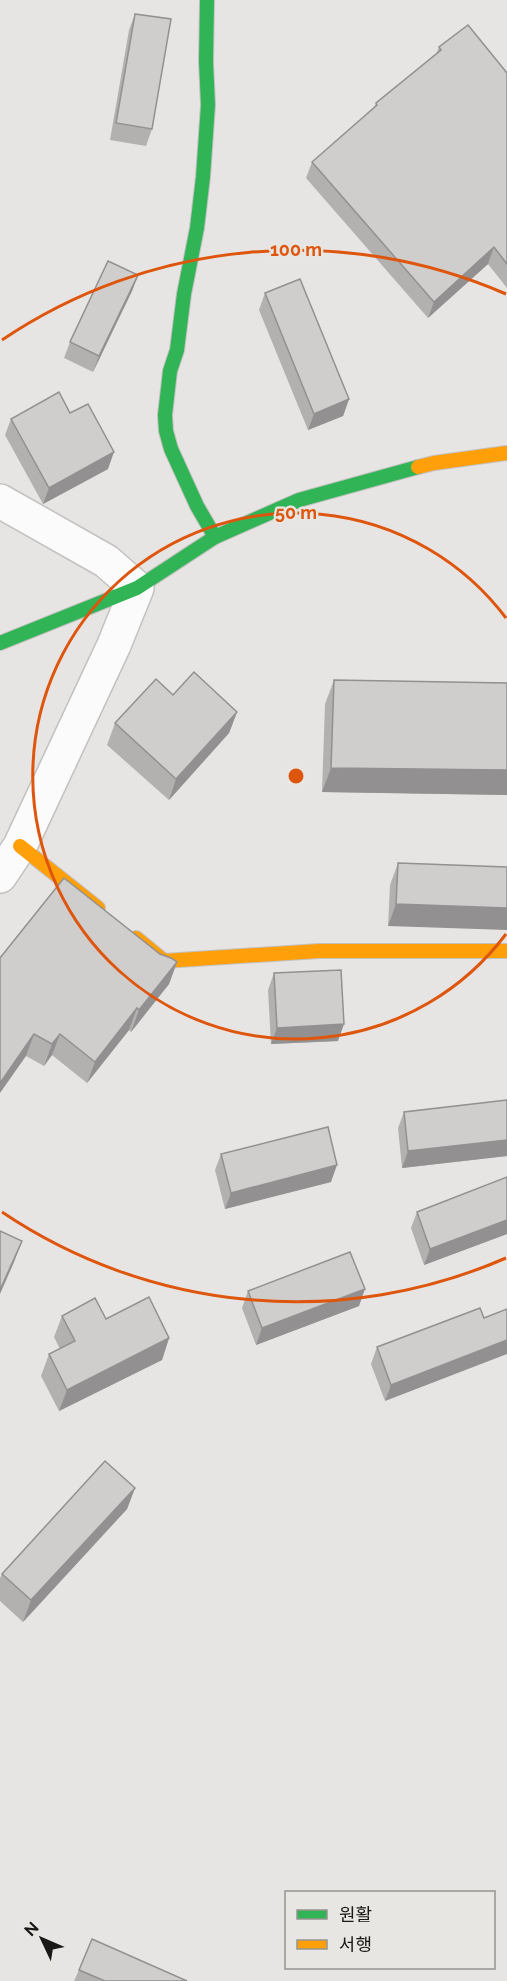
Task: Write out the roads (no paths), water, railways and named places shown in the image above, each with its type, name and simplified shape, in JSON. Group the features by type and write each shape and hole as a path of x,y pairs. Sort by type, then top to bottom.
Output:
{"street":[{"path":"207,0 208,105 203,177 197,228 184,294 177,350 170,371 165,415 171,449 196,506 215,537"},
{"path":"0,643 137,588 215,537 299,500 435,463 507,453"},
{"path":"0,501 106,561 137,588"},
{"path":"0,876 20,846 114,645 137,588"},
{"path":"20,846 110,918"},
{"path":"128,932 164,961 319,951 507,951"}]}
